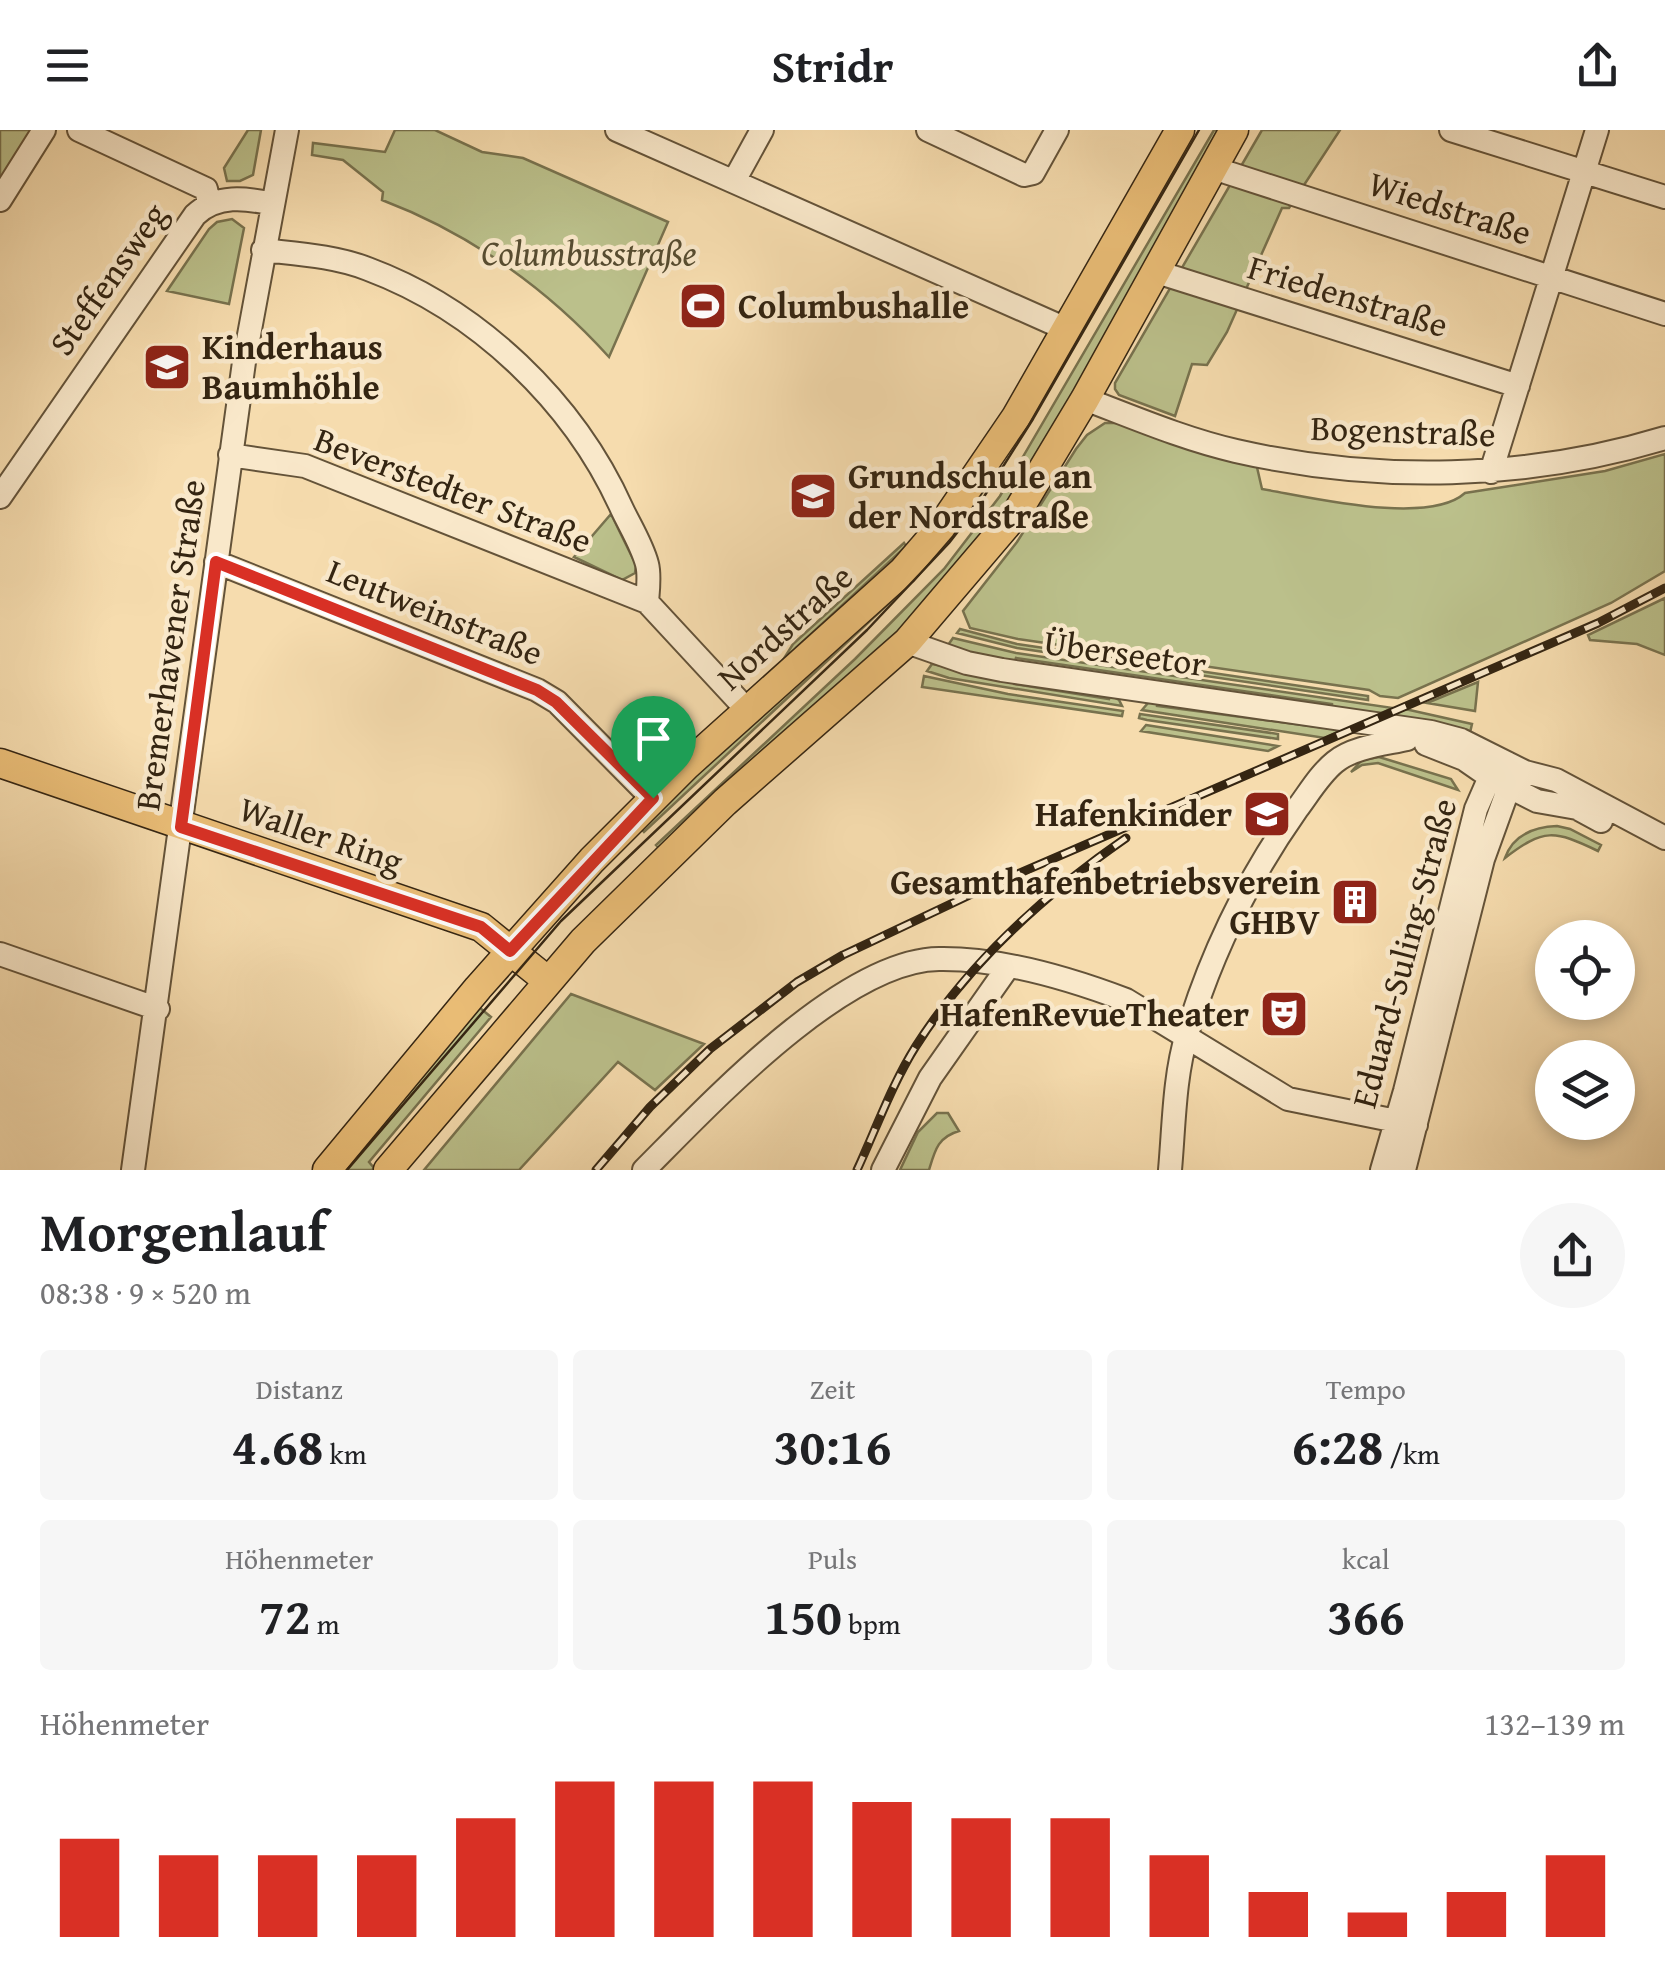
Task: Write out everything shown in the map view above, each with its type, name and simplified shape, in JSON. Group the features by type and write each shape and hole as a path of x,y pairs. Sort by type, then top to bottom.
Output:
{"main road":[{"name":"Nordstraße","path":"328,1170 510,951 653,798 903,571 941,527 990,459 1180,130"},
{"path":"388,1170 619,904 724,802 907,642 1016,514 1085,399 1234,130"},
{"name":"Waller Ring","path":"0,763 481,927 548,982"}],"street":[{"path":"0,200 44,130"},
{"path":"78,130 208,196"},
{"name":"Bremerhavener Straße","path":"134,1170 230,455 287,130"},
{"path":"617,130 1066,329"},
{"path":"734,181 762,130"},
{"path":"928,130 1024,175 1033,172 1057,130"},
{"path":"1452,130 1665,197"},
{"path":"1492,472 1597,130"},
{"name":"Wiedstraße","path":"1213,168 1665,314"},
{"name":"Steffensweg","path":"0,497 208,196 273,204"},
{"path":"263,250 347,261 372,270 444,306 501,349 544,389 608,476 648,566 647,602 748,711"},
{"name":"Friedenstraße","path":"1157,272 1518,386"},
{"name":"Bogenstraße","path":"1085,399 1172,432 1234,450 1363,471 1492,472 1602,455 1665,438"},
{"name":"Beverstedter Straße","path":"230,455 304,466 647,602"},
{"name":"Leutweinstraße","path":"216,562 537,690 556,702 653,798"},
{"name":"Überseetor","path":"907,642 967,663 1002,670 1413,728 1462,740 1490,752 1502,776"},
{"name":"Überseetor","path":"1336,718 1452,754 1502,776 1537,801 1576,808 1665,854"},
{"path":"1170,1170 1186,1036 1212,964 1245,893 1272,844 1337,760 1352,752 1407,739"},
{"name":"Überseetor","path":"1502,776 1556,780 1665,838"},
{"name":"Eduard-Suling-Straße","path":"1382,1170 1406,1123 1483,859 1502,776"},
{"path":"0,954 158,1008"},
{"path":"644,1170 750,1063 850,990 892,968 936,958 1008,966 1075,982 1126,1000 1288,1099 1406,1123"},
{"path":"883,1170 930,1078 1008,966"},
{"name":"Eduard-Suling-Straße","path":"1404,1170 1406,1123"}],"green space":[{"path":"0,130 46,130 0,205"},
{"path":"248,130 261,130 253,175 227,181 224,168"},
{"name":"Columbusstraße","path":"395,130 435,130 482,152 523,158 668,222 609,357 560,308 505,265 445,229 382,200 383,192 343,160 312,155 313,143 385,152"},
{"path":"1214,130 1218,130 1049,442 989,532 914,619 661,850 656,845 855,659 944,569 1000,496"},
{"path":"1262,130 1340,130 1289,208 1282,208 1227,332 1207,365 1192,364 1175,416 1119,395 1115,383"},
{"path":"232,219 244,228 229,304 167,291 209,229 217,222"},
{"path":"1111,277 986,488 931,558 887,605 644,832 639,826 885,600"},
{"path":"1105,423 1124,423 1256,463 1262,489 1397,508 1448,503 1465,493 1605,471 1665,454 1665,571 1611,603 1398,698 1369,690 1018,639 970,628 963,611 1017,542 1076,449 1087,435"},
{"path":"611,514 636,565 635,573 622,580 574,557"},
{"path":"904,543 901,551 796,648 794,659 778,668 793,644"},
{"path":"1665,598 1665,655 1637,644 1590,640 1588,635"},
{"path":"960,629 1017,644 1368,696 1368,700 1017,648 957,633"},
{"path":"953,638 1016,653 1393,708 1375,716 1332,710 1332,704 1016,658 1014,664 959,651 948,645"},
{"path":"932,664 1013,680 1014,684 1109,699 1110,695 1122,706 949,678 927,671"},
{"path":"924,676 1008,694 1123,711 1122,716 922,687"},
{"path":"1478,682 1475,711 1427,703"},
{"path":"1157,702 1157,706 1342,730 1325,738 1142,710 1148,703"},
{"path":"1405,709 1472,724 1469,737 1385,718"},
{"path":"1140,714 1278,734 1278,739 1147,720 1139,718"},
{"path":"1146,725 1278,746 1268,751 1141,731"},
{"path":"1379,757 1451,779 1458,790 1378,763 1362,765 1351,772 1362,760"},
{"path":"1557,826 1601,845 1598,851 1550,835 1530,841 1505,858 1513,843 1525,834"},
{"path":"571,994 704,1044 655,1090 618,1062 519,1170 424,1170"},
{"path":"480,1008 491,1017 369,1162 374,1168 342,1170"},
{"path":"937,1113 948,1113 959,1131 942,1141 929,1170 900,1170 918,1132"}],"tram line":[{"path":"347,1170 561,921 867,630 949,543 980,503 1033,419 1199,130"}],"railway":[{"path":"596,1170 650,1107 710,1049 797,982 843,955 976,892 1598,623 1665,588"},
{"path":"857,1170 907,1061 960,986 1038,906 1126,838"}],"place":[{"name":"Columbushalle","path":"703,306"},
{"name":"Kinderhaus Baumhöhle","path":"167,367"},
{"name":"Grundschule an der Nordstraße","path":"813,496"},
{"name":"Hafenkinder","path":"1267,814"},
{"name":"Gesamthafenbetriebsverein GHBV","path":"1355,902"},
{"name":"HafenRevueTheater","path":"1284,1014"}],"route":[{"path":"216,562 537,690 556,702 653,798 510,951 481,927 181,827 216,562"}]}
